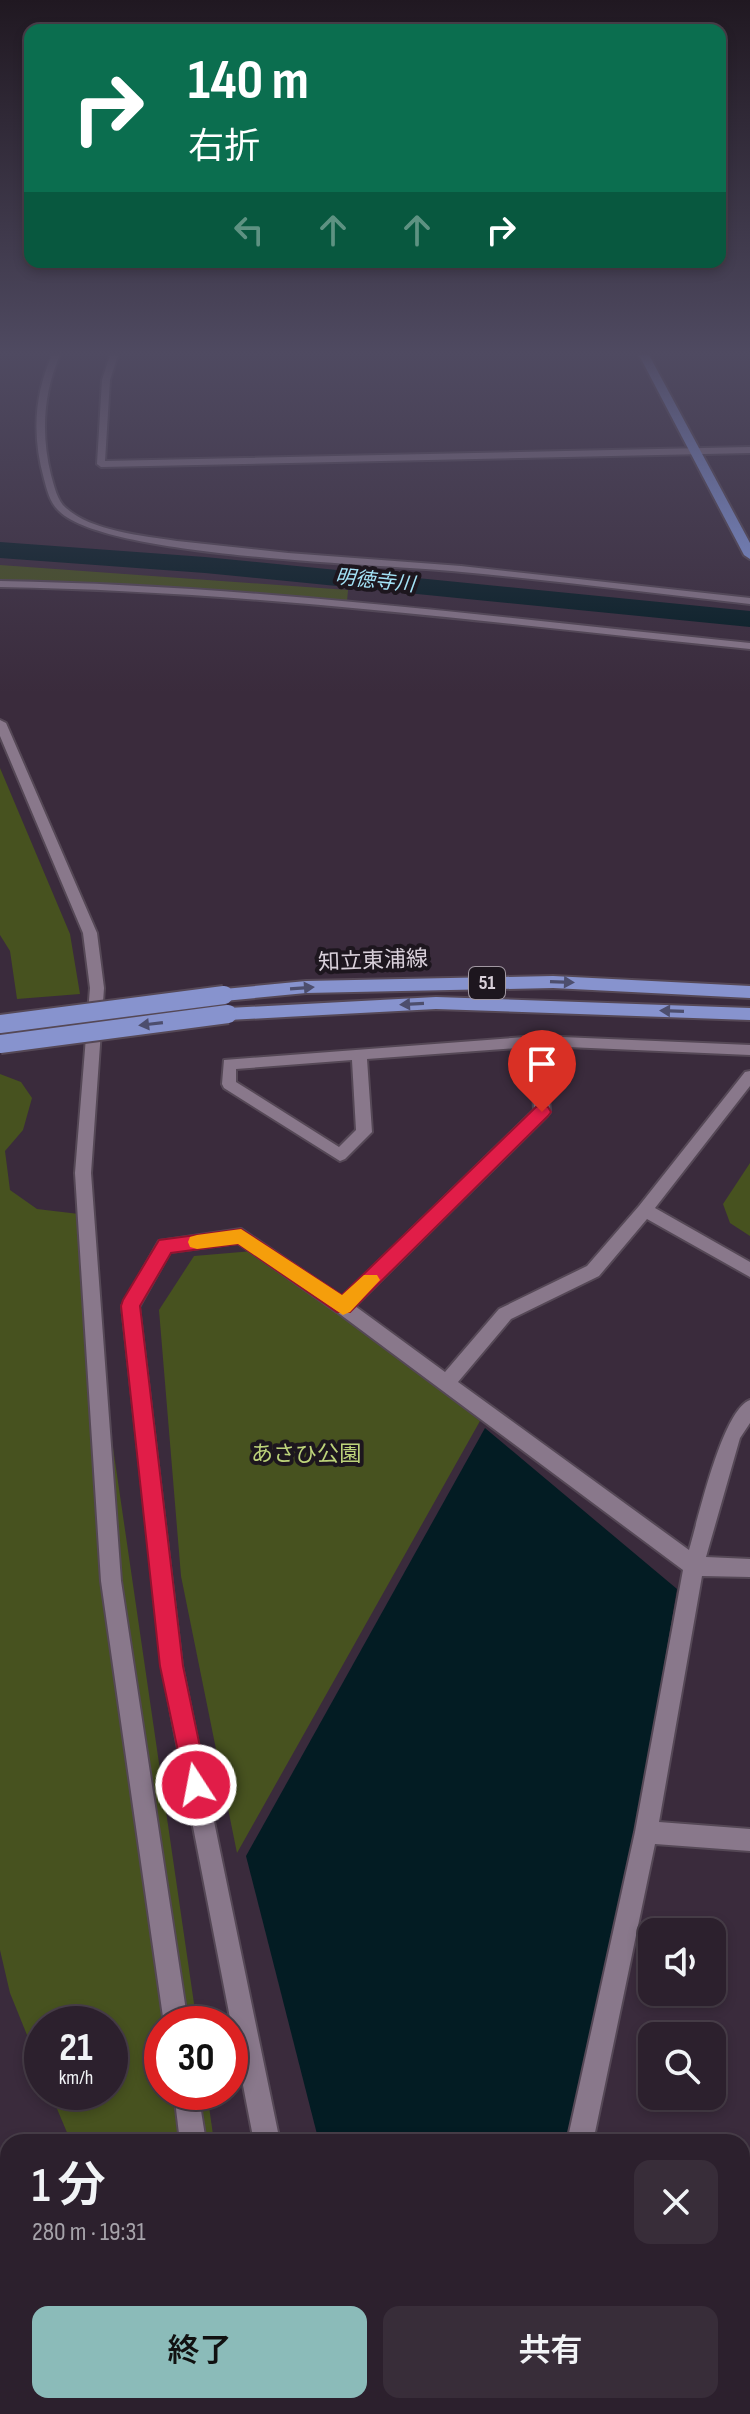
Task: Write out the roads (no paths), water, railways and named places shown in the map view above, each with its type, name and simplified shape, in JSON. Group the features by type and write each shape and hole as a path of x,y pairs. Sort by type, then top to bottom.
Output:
{"highway":[{"path":"706,468 750,555"}],"main road":[{"name":"知立東浦線","path":"0,1024 224,995 353,985 553,982 750,992"},
{"name":"知立東浦線","path":"0,1044 228,1014 436,1003 750,1014"}],"street":[{"path":"47,468 51,492 60,509 83,524 155,540 750,601"},
{"path":"0,584 68,585 291,600 750,646"},
{"path":"0,723 90,933 97,988 83,1173 111,1581 173,2006"},
{"path":"359,1053 364,1132 340,1155 229,1084 229,1064 359,1053 538,1041 750,1050"},
{"path":"343,1307 542,1112 538,1041"},
{"path":"446,1383 505,1314 593,1271 750,1076"},
{"path":"645,1210 750,1270"},
{"path":"265,2134 172,1666 130,1306 165,1246 241,1236 343,1307 694,1566 750,1568"},
{"path":"582,2134 646,1832 694,1566 732,1435 750,1408"},
{"path":"646,1832 750,1840"},
{"path":"189,2110 192,2134"}],"water":[{"path":"485,1428 677,1589 584,2134 317,2134 246,1856"}],"waterway":[{"name":"明徳寺川","path":"0,550 205,565 750,619"}],"park label":[{"name":"あさひ公園","path":"306,1454"}]}
